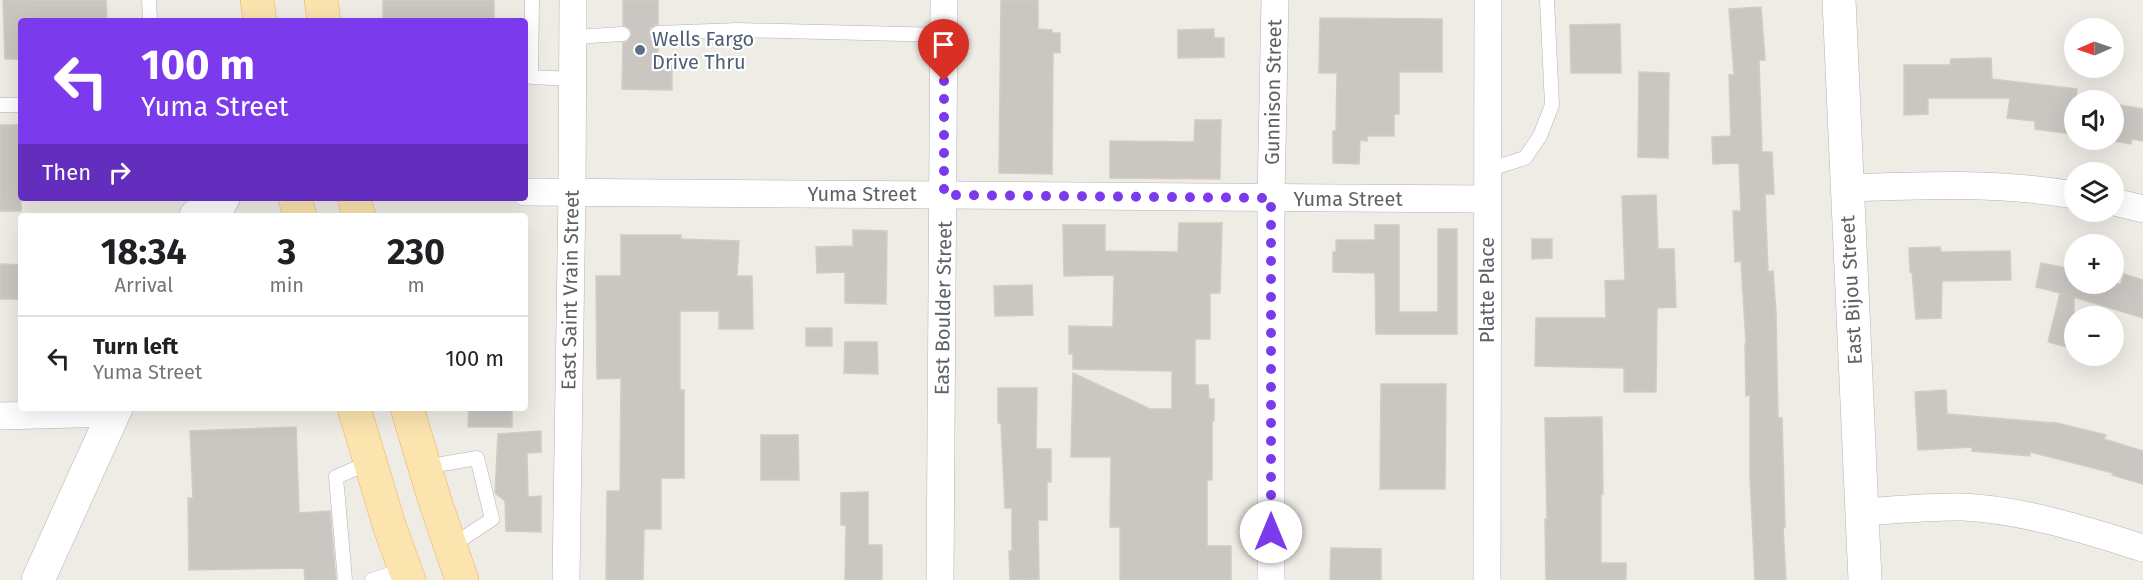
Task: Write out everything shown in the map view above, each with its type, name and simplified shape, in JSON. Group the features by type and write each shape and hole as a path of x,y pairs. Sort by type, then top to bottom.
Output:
{"main road":[{"path":"257,0 260,18"},
{"path":"321,0 324,18"},
{"path":"355,411 407,574"},
{"path":"408,411 462,580"}],"street":[{"name":"East Saint Vrain Street","path":"566,580 573,0"},
{"name":"East Boulder Street","path":"940,580 944,0"},
{"name":"Gunnison Street","path":"1271,580 1271,198 1275,0"},
{"name":"Platte Place","path":"1487,580 1488,0"},
{"name":"East Bijou Street","path":"1839,0 1865,580"},
{"path":"1846,188 1967,184 2039,189 2064,193"},
{"name":"Yuma Street","path":"528,192 1487,200"},
{"path":"202,213 219,205 222,201"},
{"path":"2124,204 2143,209"},
{"path":"0,416 115,411 38,580"},
{"path":"1862,512 1964,507 1998,511 2036,517 2143,548"}],"lane":[{"path":"149,0 150,18"},
{"path":"532,0 531,76 573,79"},
{"path":"1487,170 1525,158 1540,136 1552,105 1547,0"},
{"path":"658,33 738,30 944,35"},
{"path":"573,37 623,33"},
{"path":"0,105 18,105"},
{"path":"424,467 477,458 492,519 450,547"},
{"path":"345,580 336,477 370,462"},
{"path":"372,580 378,576 407,574"}],"building":[{"path":"3,0 106,0 107,18 18,18 18,59 5,59"},
{"path":"383,0 494,0 494,18 383,18"},
{"name":"Wells Fargo Drive Thru","path":"623,0 658,0 658,24 650,28 649,34 653,41 658,42 658,65 672,66 672,90 622,89 623,43 628,41 632,34 630,29 623,25"},
{"path":"1001,0 1038,0 1038,29 1060,33 1060,53 1053,52 1052,174 999,173"},
{"path":"1761,7 1765,60 1759,60 1762,152 1772,152 1774,194 1765,194 1768,272 1773,271 1776,313 1778,418 1782,418 1786,580 1755,580 1750,476 1750,395 1746,396 1746,344 1741,261 1735,262 1733,211 1741,211 1739,163 1713,164 1712,137 1731,136 1729,75 1734,75 1729,9"},
{"path":"1320,18 1442,19 1442,72 1399,72 1399,114 1394,114 1394,136 1367,136 1367,141 1360,140 1359,164 1333,163 1337,73 1319,73"},
{"path":"1620,24 1621,73 1571,73 1570,25"},
{"path":"1214,29 1214,38 1224,38 1224,57 1178,58 1178,30"},
{"path":"1991,58 1992,79 2077,89 2064,90 2064,133 2035,129 2035,121 2007,118 2010,98 1928,98 1928,114 1904,115 1904,65 1950,65 1951,59"},
{"path":"1639,72 1669,73 1668,158 1638,157"},
{"path":"2124,106 2143,109 2143,141 2132,139 2131,144 2124,143"},
{"path":"1195,120 1221,120 1220,179 1110,178 1110,141 1194,142"},
{"path":"0,125 18,125 18,201 21,201 21,211 0,211"},
{"path":"1656,195 1658,249 1674,249 1676,307 1657,308 1656,392 1624,392 1624,368 1535,366 1536,318 1606,318 1605,281 1625,280 1622,196"},
{"path":"1179,223 1222,223 1220,293 1210,293 1210,339 1195,339 1195,385 1208,385 1209,399 1214,399 1212,480 1207,480 1207,546 1231,546 1231,580 1120,580 1120,527 1110,527 1111,457 1071,457 1073,373 1150,409 1172,409 1172,371 1073,369 1073,354 1069,354 1069,326 1113,327 1114,275 1064,276 1063,225 1105,225 1105,251 1178,252"},
{"path":"1375,225 1399,225 1399,312 1438,312 1438,229 1457,229 1457,334 1376,334 1375,273 1333,272 1333,252 1336,252 1336,240 1375,240"},
{"path":"853,230 887,231 886,304 845,303 845,272 817,273 816,247 853,246"},
{"path":"621,235 681,235 681,239 739,241 737,276 752,276 753,329 719,329 719,311 680,311 680,390 684,390 684,478 661,478 661,529 644,529 643,580 606,580 607,491 620,491 621,378 597,379 596,276 621,276"},
{"path":"1532,239 1552,239 1552,258 1532,259"},
{"path":"1940,247 1941,252 2010,251 2011,280 1942,281 1941,318 1916,319 1909,248"},
{"path":"2041,263 2064,267 2064,294 2124,294 2124,274 2143,280 2143,318 2124,312 2124,306 2104,306 2074,297 2074,306 2064,306 2064,346 2048,342 2060,293 2036,287"},
{"path":"0,264 18,265 18,299 0,299"},
{"path":"1032,285 1033,315 995,316 994,286"},
{"path":"806,328 832,328 832,346 806,346"},
{"path":"845,342 877,342 878,374 844,373"},
{"path":"1381,384 1446,384 1445,489 1380,489"},
{"path":"998,388 1037,388 1036,449 1051,449 1051,482 1047,482 1047,520 1038,520 1039,579 1010,580 1009,551 1012,551 1012,508 1005,508 1001,423 998,423"},
{"path":"1946,390 1947,414 2053,422 2106,435 2104,439 2143,451 2143,484 2112,475 2113,473 2030,452 2030,456 1972,451 1972,447 1918,450 1915,392"},
{"path":"469,411 512,411 512,427 468,427"},
{"path":"1602,417 1601,563 1626,563 1626,580 1546,580 1545,418"},
{"path":"296,427 299,513 330,511 336,580 305,580 304,568 189,570 188,498 193,498 190,431"},
{"path":"541,431 541,452 527,453 528,497 541,496 541,532 506,531 505,501 495,493 498,434"},
{"path":"761,435 798,435 799,480 761,480"},
{"path":"868,492 868,545 882,545 882,580 845,580 846,525 841,525 841,493"},
{"path":"1331,548 1381,549 1381,580 1330,580"}],"place":[{"name":"Wells Fargo Drive Thru","path":"640,50"}],"route":[{"path":"944,81 944,195 1271,198 1271,532"}]}
